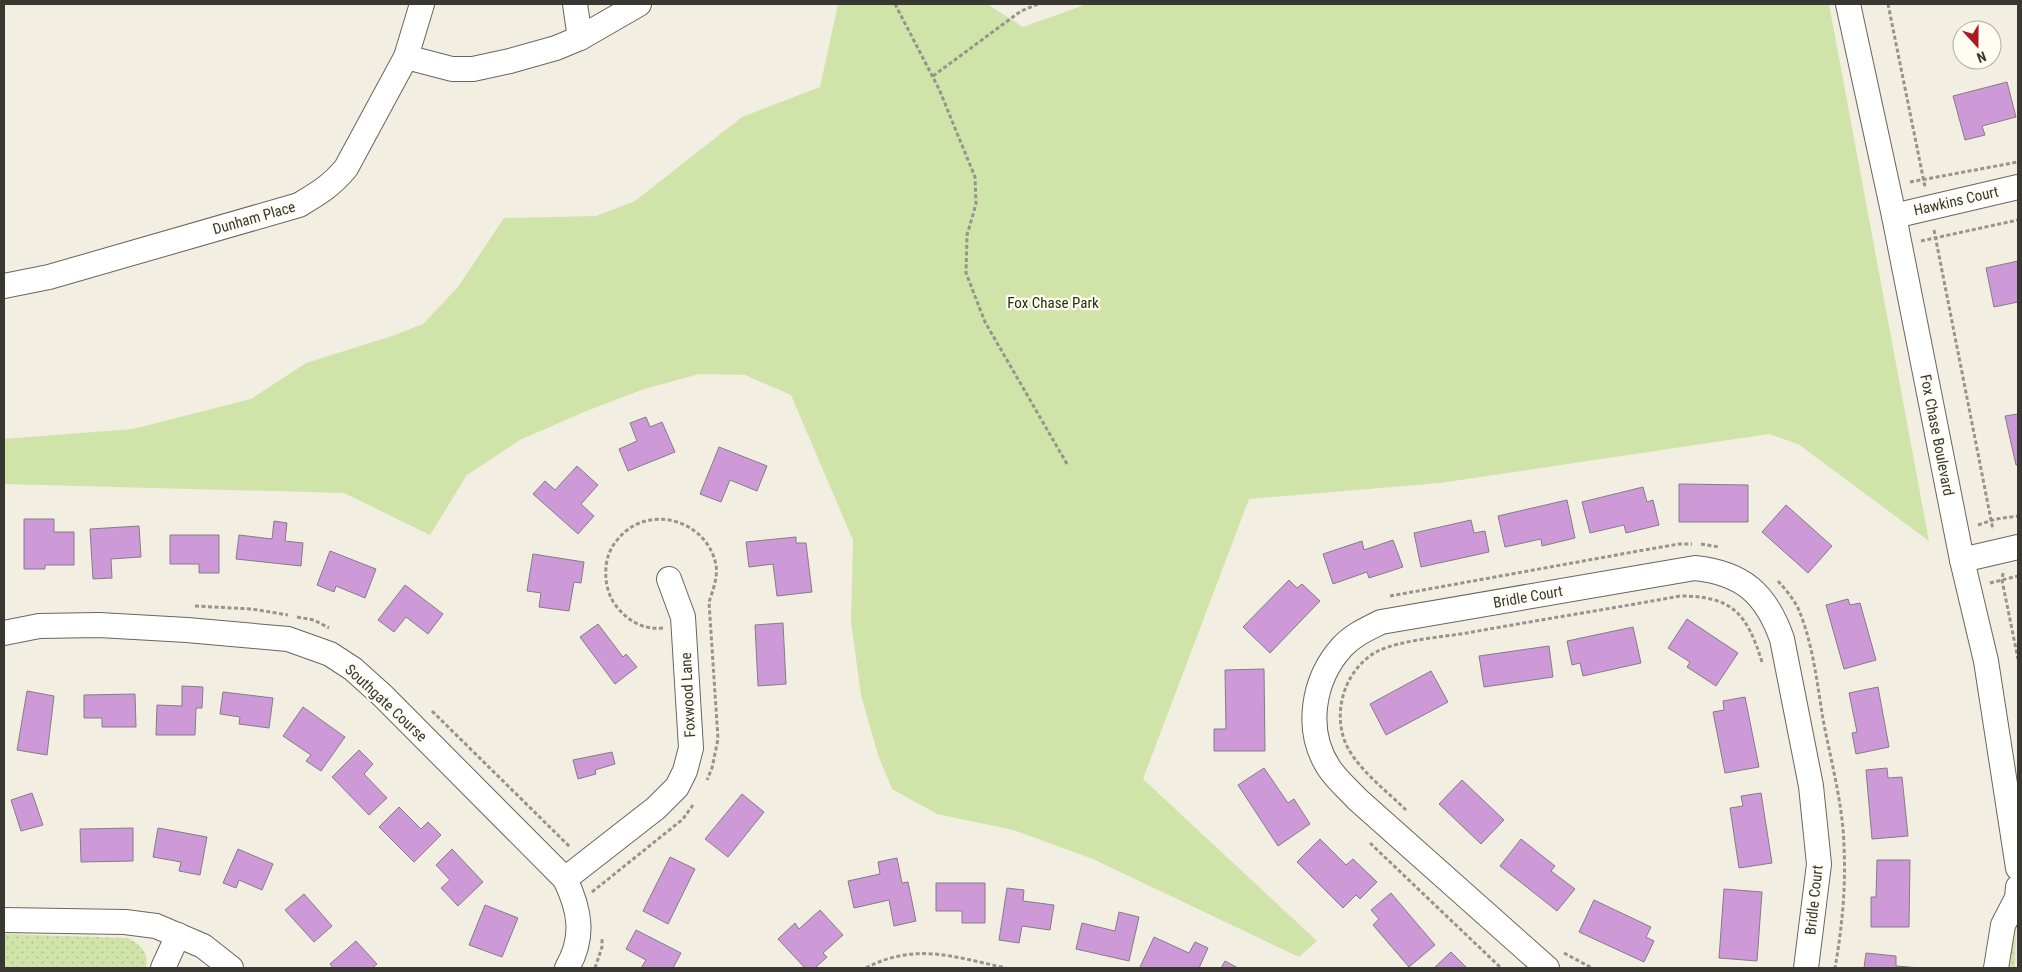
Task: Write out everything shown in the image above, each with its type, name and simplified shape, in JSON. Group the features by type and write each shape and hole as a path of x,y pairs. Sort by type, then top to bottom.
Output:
{"street":[{"name":"Dunham Place","path":"4,286 49,277 299,205 333,183 346,168 406,57 422,4"},
{"path":"575,4 580,38"},
{"path":"406,57 452,69 473,69 556,48 580,38 639,4"},
{"name":"Fox Chase Boulevard","path":"1848,4 1894,216 1962,560 1986,661 2018,868"},
{"name":"Hawkins Court","path":"1894,216 2018,187"},
{"path":"1962,560 2009,549"},
{"name":"Bridle Court","path":"1553,959 1357,799 1329,768 1317,743 1314,716 1326,668 1343,646 1361,632 1381,622 1695,568 1716,570 1735,577 1753,590 1765,603 1776,621 1782,639 1810,786 1819,864 1806,968"},
{"name":"Foxwood Lane","path":"574,872 656,808 676,788 685,771 691,748 683,617 669,579"},
{"name":"Southgate Course","path":"4,633 40,626 99,626 187,630 288,639 330,654 353,669 574,872 575,900 579,924 577,947 567,968"},
{"path":"1996,968 2003,925 2018,895"},
{"path":"4,920 125,922 156,926 203,946 231,968"},
{"path":"163,968 178,935"}],"path":[{"path":"895,4 932,76 975,177 976,204 967,236 966,273 985,322 1067,464"},
{"path":"932,76 1021,11 1038,4"},
{"path":"1888,4 1924,179 1990,522 2009,549 2002,580 2018,659"},
{"path":"1909,182 2018,162"},
{"path":"1919,242 2018,220"},
{"path":"1975,526 2018,516"},
{"path":"1382,598 1679,544 1711,545 1727,550"},
{"path":"1772,576 1785,588 1797,607 1808,636 1840,802 1845,877 1842,922 1835,968"},
{"path":"1987,584 2018,576"},
{"path":"1409,813 1355,759 1344,740 1340,720 1342,699 1350,679 1363,661 1379,651 1400,644 1680,596 1700,596 1720,602 1736,610 1754,635 1762,663"},
{"path":"190,606 276,612 314,620 336,632"},
{"path":"428,706 576,852 574,872 597,895"},
{"path":"1364,838 1502,968"},
{"path":"595,968 602,947 602,930"},
{"path":"866,968 879,961 905,954 938,953 1006,968"},
{"path":"1553,959 1592,968"}],"green space":[{"name":"Fox Chase Park","path":"838,4 987,4 1023,27 1087,4 1829,4 1929,541 1798,444 1769,434 1440,483 1249,499 1143,779 1317,941 1299,957 1093,859 1013,830 937,814 892,789 878,755 861,695 851,622 853,540 791,395 745,375 699,374 644,389 584,412 520,440 467,475 430,535 344,493 4,484 4,439 133,429 251,399 306,363 392,336 423,324 458,287 504,218 596,216 635,201 742,117 820,87"},
{"path":"2016,920 2015,968 2006,968"},
{"path":"4,934 128,938 137,943 145,953 146,968 4,968"}],"building":[{"path":"2007,82 2016,117 1982,126 1985,135 1965,140 1953,96"},
{"path":"2018,261 2018,302 1994,307 1986,268"},
{"path":"2018,414 2018,465 2016,465 2005,416"},
{"path":"646,417 650,427 662,422 675,452 628,471 619,449 637,441 630,423"},
{"path":"719,447 767,466 757,491 730,480 721,502 700,494"},
{"path":"577,466 598,485 581,504 594,516 578,534 533,494 545,481 555,490"},
{"path":"1679,484 1748,485 1748,522 1679,522"},
{"path":"1643,487 1647,502 1653,500 1659,525 1626,533 1624,525 1590,533 1582,502"},
{"path":"1567,500 1575,538 1542,546 1541,539 1505,547 1498,516"},
{"path":"1786,505 1832,546 1808,573 1762,532"},
{"path":"24,519 54,519 54,532 74,532 74,565 45,565 45,569 24,569"},
{"path":"1471,520 1474,533 1485,531 1489,552 1421,567 1414,533"},
{"path":"274,521 287,523 285,541 303,543 301,566 236,559 239,535 272,539"},
{"path":"139,526 141,557 111,559 112,578 93,579 90,529"},
{"path":"170,535 219,535 219,573 199,573 199,564 170,564"},
{"path":"796,537 796,543 806,543 812,592 777,596 773,564 749,567 746,542"},
{"path":"1393,540 1403,567 1369,578 1367,572 1333,584 1323,554 1362,541 1364,550"},
{"path":"330,551 376,569 365,598 336,586 334,592 317,585"},
{"path":"533,554 584,562 581,583 574,582 569,611 539,607 541,593 527,591"},
{"path":"1289,580 1297,588 1302,584 1320,601 1270,653 1243,627"},
{"path":"405,585 443,614 428,634 406,617 394,632 378,620"},
{"path":"1848,599 1850,605 1860,603 1876,660 1844,669 1826,605"},
{"path":"1687,619 1738,653 1716,686 1687,667 1690,662 1668,648"},
{"path":"783,623 786,684 758,686 755,625"},
{"path":"598,624 623,657 626,654 637,667 615,684 580,637"},
{"path":"1633,627 1641,663 1583,676 1580,663 1572,665 1567,641"},
{"path":"1549,646 1553,677 1484,687 1479,656"},
{"path":"1264,669 1265,751 1214,751 1214,729 1226,729 1225,670"},
{"path":"1431,671 1448,702 1386,735 1370,704"},
{"path":"182,686 203,687 202,708 196,708 195,735 156,735 157,705 182,706"},
{"path":"1878,687 1889,747 1856,754 1852,733 1857,732 1849,693"},
{"path":"27,691 54,696 47,755 17,750"},
{"path":"223,692 273,698 269,728 239,724 240,717 220,714"},
{"path":"135,694 136,727 102,727 102,718 84,718 84,695"},
{"path":"1745,697 1759,767 1725,773 1713,712 1724,710 1723,701"},
{"path":"303,707 345,737 321,771 306,761 311,755 283,736"},
{"path":"359,750 373,764 364,774 387,798 369,815 332,777"},
{"path":"612,752 615,764 595,770 596,774 578,779 573,760"},
{"path":"1264,768 1288,803 1294,799 1310,824 1278,846 1238,785"},
{"path":"1887,768 1888,778 1902,777 1908,836 1872,839 1866,770"},
{"path":"1462,780 1504,820 1481,844 1439,804"},
{"path":"32,793 43,825 21,831 11,800"},
{"path":"1761,793 1772,863 1739,868 1730,808 1743,806 1741,796"},
{"path":"742,794 764,812 728,857 705,839"},
{"path":"399,807 421,829 428,822 441,835 414,862 379,827"},
{"path":"133,828 133,861 81,862 80,829"},
{"path":"158,828 207,837 200,875 179,871 181,862 153,857"},
{"path":"1320,839 1346,865 1353,859 1377,882 1360,899 1356,895 1343,908 1297,862"},
{"path":"1521,839 1555,866 1551,871 1575,889 1557,911 1500,866"},
{"path":"238,849 273,864 262,890 239,880 236,888 223,883"},
{"path":"452,849 483,882 458,906 441,888 450,880 436,865"},
{"path":"670,857 695,869 668,924 643,911"},
{"path":"897,858 902,883 908,882 916,921 894,926 889,900 854,908 848,881 880,874 878,862"},
{"path":"1877,860 1910,860 1909,927 1871,927 1871,897 1876,897"},
{"path":"936,883 985,883 985,923 962,923 962,911 936,911"},
{"path":"1007,888 1024,890 1023,901 1054,905 1050,930 1022,926 1019,943 999,940"},
{"path":"1724,889 1762,892 1757,961 1719,958"},
{"path":"1391,893 1435,945 1409,967 1373,925 1379,919 1371,910"},
{"path":"304,894 332,926 314,942 285,910"},
{"path":"1594,900 1651,927 1646,937 1654,941 1644,962 1579,932"},
{"path":"485,905 518,918 502,957 469,945"},
{"path":"820,910 843,935 823,953 827,957 815,968 805,968 778,939 795,923 799,929"},
{"path":"1119,912 1139,917 1129,961 1076,949 1082,923 1115,931"},
{"path":"636,930 681,953 673,968 641,968 646,960 626,949"},
{"path":"1154,937 1189,953 1195,942 1208,948 1199,968 1142,968 1140,967"},
{"path":"356,941 377,964 372,968 333,968 330,964"},
{"path":"1451,952 1467,968 1434,968"},
{"path":"1866,953 1896,956 1896,966 1920,968 1864,968"},
{"path":"1225,961 1238,968 1221,968"}]}
